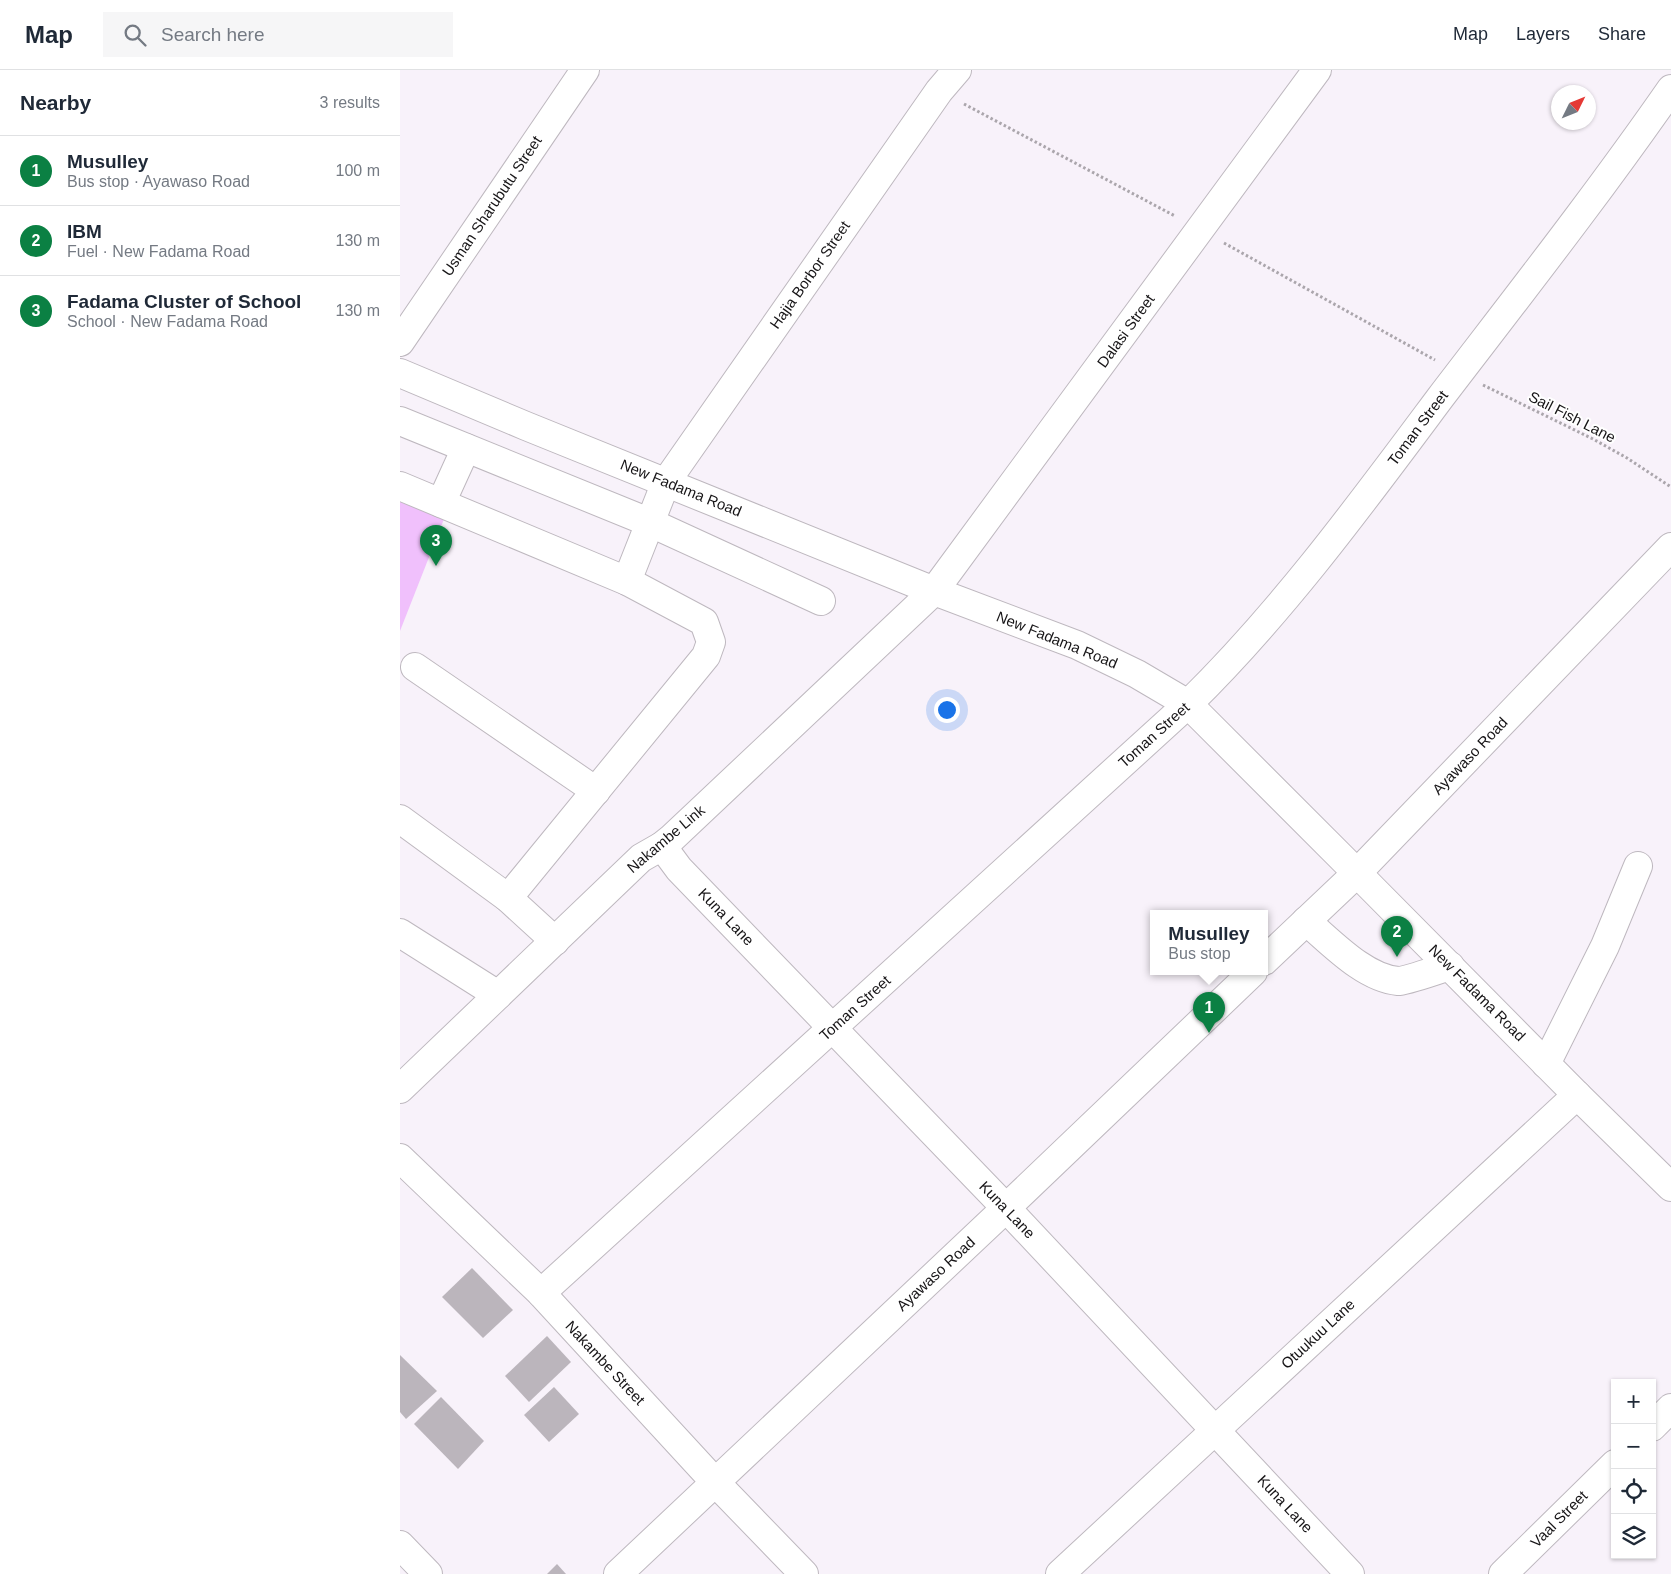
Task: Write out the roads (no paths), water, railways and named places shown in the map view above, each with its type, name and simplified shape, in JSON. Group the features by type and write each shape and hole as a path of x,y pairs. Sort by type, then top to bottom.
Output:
{"street":[{"name":"Usman Sharubutu Street","path":"400,342 585,70"},
{"name":"Hajia Borbor Street","path":"626,580 666,482 939,91 957,70"},
{"name":"Dalasi Street","path":"934,591 1317,70"},
{"name":"Toman Street","path":"541,1293 1188,704 1226,667 1353,514 1622,160 1671,89"},
{"name":"New Fadama Road","path":"400,373 934,591 1077,645 1137,674 1188,704 1671,1187"},
{"path":"400,421 650,523 821,601"},
{"path":"441,503 466,448"},
{"path":"400,486 626,580 704,622 711,642 706,656 508,898"},
{"name":"Ayawaso Road","path":"1268,957 1358,873 1671,547"},
{"name":"Nakambe Link","path":"400,1089 641,858 662,846 934,591"},
{"path":"415,667 596,791"},
{"path":"400,819 508,898 555,941"},
{"name":"Kuna Lane","path":"662,846 679,869 1006,1208 1350,1574"},
{"path":"1546,1064 1606,946 1638,866"},
{"path":"1306,921 1350,959 1385,978 1400,981 1450,966"},
{"path":"400,933 498,995"},
{"name":"Ayawaso Road","path":"618,1574 1250,975"},
{"name":"Otuukuu Lane","path":"1060,1574 1577,1095"},
{"name":"Nakambe Street","path":"400,1158 541,1293 715,1482 804,1574"},
{"path":"1655,1424 1671,1408"},
{"name":"Vaal Street","path":"1503,1574 1611,1468"},
{"path":"400,1545 428,1574"}],"place":[{"name":"Fadama Cluster of School","path":"436,566"},
{"name":"IBM","path":"1397,957"},
{"name":"Musulley","path":"1209,1033"}]}
